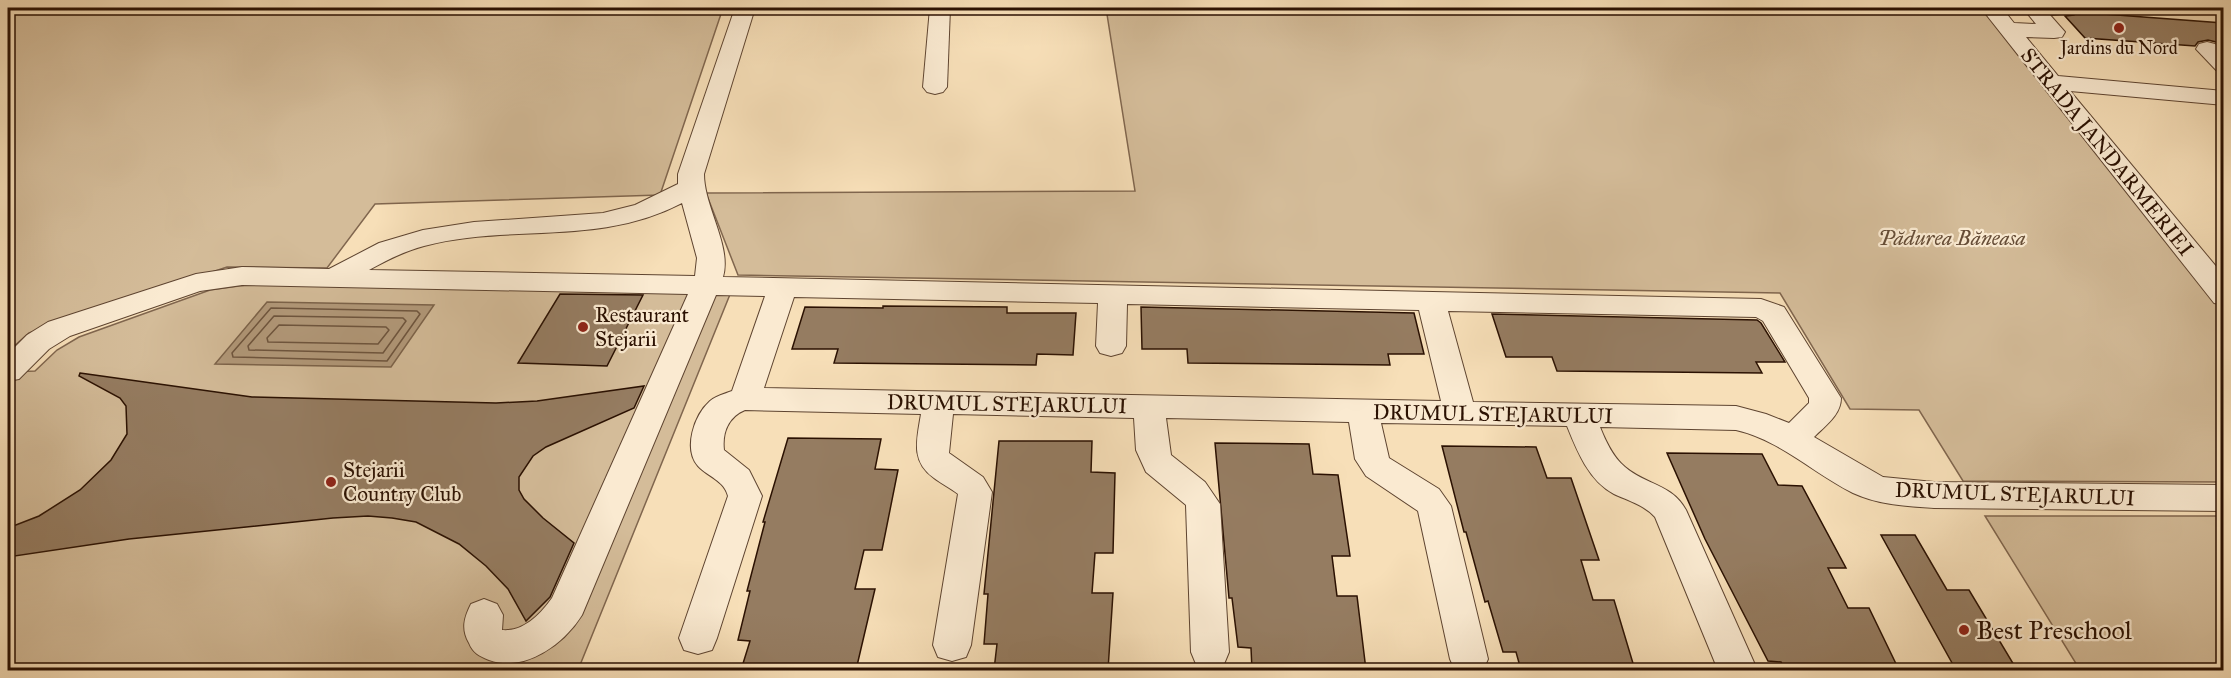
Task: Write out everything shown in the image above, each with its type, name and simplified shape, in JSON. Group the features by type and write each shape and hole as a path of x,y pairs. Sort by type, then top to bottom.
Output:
{"street":[{"path":"484,615 481,626 484,638 494,646 505,648 520,646 534,639 561,616 569,604 706,286 711,269 711,258 691,188 691,174 745,8"},
{"path":"935,87 940,8"},
{"name":"STRADA JANDARMERIEI","path":"1991,8 2223,296"},
{"path":"2008,29 2054,32 2033,8"},
{"path":"2044,8 2067,9"},
{"path":"2207,49 2223,65"},
{"path":"2055,87 2223,98"},
{"path":"2055,87 2223,107"},
{"path":"336,277 376,253 424,237 458,232 596,222 626,217 657,206 691,188"},
{"path":"12,362 59,329 196,283 242,276 1761,308 1774,314 1826,403 1793,439"},
{"path":"698,638 745,496 741,483 710,458 706,450 706,442 715,414 723,407 745,399 783,286"},
{"path":"1111,346 1113,293"},
{"path":"1431,301 1460,413"},
{"name":"DRUMUL STEJARULUI","path":"745,399 1736,418 1764,424 1793,439 1858,480 1889,491 1934,495 2223,498"},
{"path":"938,403 932,451 934,458 944,468 967,482 975,492 952,645"},
{"path":"1150,407 1152,447 1158,464 1190,486 1203,504 1210,652"},
{"path":"1363,411 1372,459 1376,465 1390,477 1413,487 1434,506 1469,659"},
{"path":"1579,415 1600,462 1606,470 1623,483 1655,497 1669,510 1736,667"}],"green space":[{"path":"8,8 723,8 660,195 375,204 327,268 227,267 29,333 12,348 8,348"},
{"name":"Pădurea Băneasa","path":"1106,8 1991,8 2223,297 2223,482 1963,481 1919,410 1850,409 1780,293 738,275 706,193 1135,191"},
{"name":"Stejarii Country Club","path":"246,285 733,287 578,670 8,670 8,372 35,371 57,350 79,337 210,290"},
{"path":"1985,516 2223,516 2223,670 2080,670"}],"water":[{"path":"267,302 434,305 391,367 215,364"}],"building":[{"name":"Jardins du Nord","path":"2077,12 2223,23 2223,48 2216,42 2208,40 2198,42 2195,46 2085,38 2065,16 2074,15"},
{"name":"Restaurant Stejarii","path":"560,294 643,295 607,366 518,363"},
{"path":"883,306 1007,307 1007,313 1076,313 1073,355 1037,354 1036,365 834,363 838,349 792,349 805,307 883,308"},
{"path":"1141,307 1414,313 1424,354 1388,354 1390,365 1188,363 1187,349 1142,349"},
{"path":"1492,314 1757,320 1785,362 1756,362 1762,373 1557,371 1552,357 1506,357"},
{"path":"80,373 252,397 496,403 537,401 644,386 634,408 546,447 533,456 519,477 519,490 524,499 574,543 550,597 526,621 508,589 486,566 459,544 416,522 392,518 368,516 333,518 129,539 8,557 8,528 39,516 80,490 111,460 127,434 126,406 120,398 79,376"},
{"path":"788,438 881,439 875,469 898,470 882,550 864,550 855,589 875,589 856,670 741,670 750,641 738,640 750,591 747,591 765,522 763,522"},
{"path":"999,441 1092,441 1091,472 1115,473 1113,553 1095,553 1092,593 1113,593 1108,670 994,670 997,644 984,644 988,594 984,594"},
{"path":"1215,443 1309,444 1313,474 1338,475 1350,556 1332,556 1337,596 1357,596 1366,670 1252,670 1251,648 1238,647 1232,598 1229,598"},
{"path":"1442,446 1536,447 1547,478 1571,478 1599,560 1581,560 1593,600 1614,600 1635,670 1521,670 1516,652 1503,652 1488,601 1485,602 1466,532 1464,532"},
{"path":"1667,453 1762,454 1778,485 1802,486 1846,568 1828,568 1848,608 1869,608 1899,670 1785,670 1781,662 1768,661 1705,539"},
{"name":"Best Preschool","path":"1881,535 1915,535 1947,590 1969,590 2017,670 1956,670"}],"place":[{"name":"Jardins du Nord","path":"2119,28"},
{"name":"Restaurant Stejarii","path":"583,327"},
{"name":"Stejarii Country Club","path":"331,482"},
{"name":"Best Preschool","path":"1964,630"}]}
